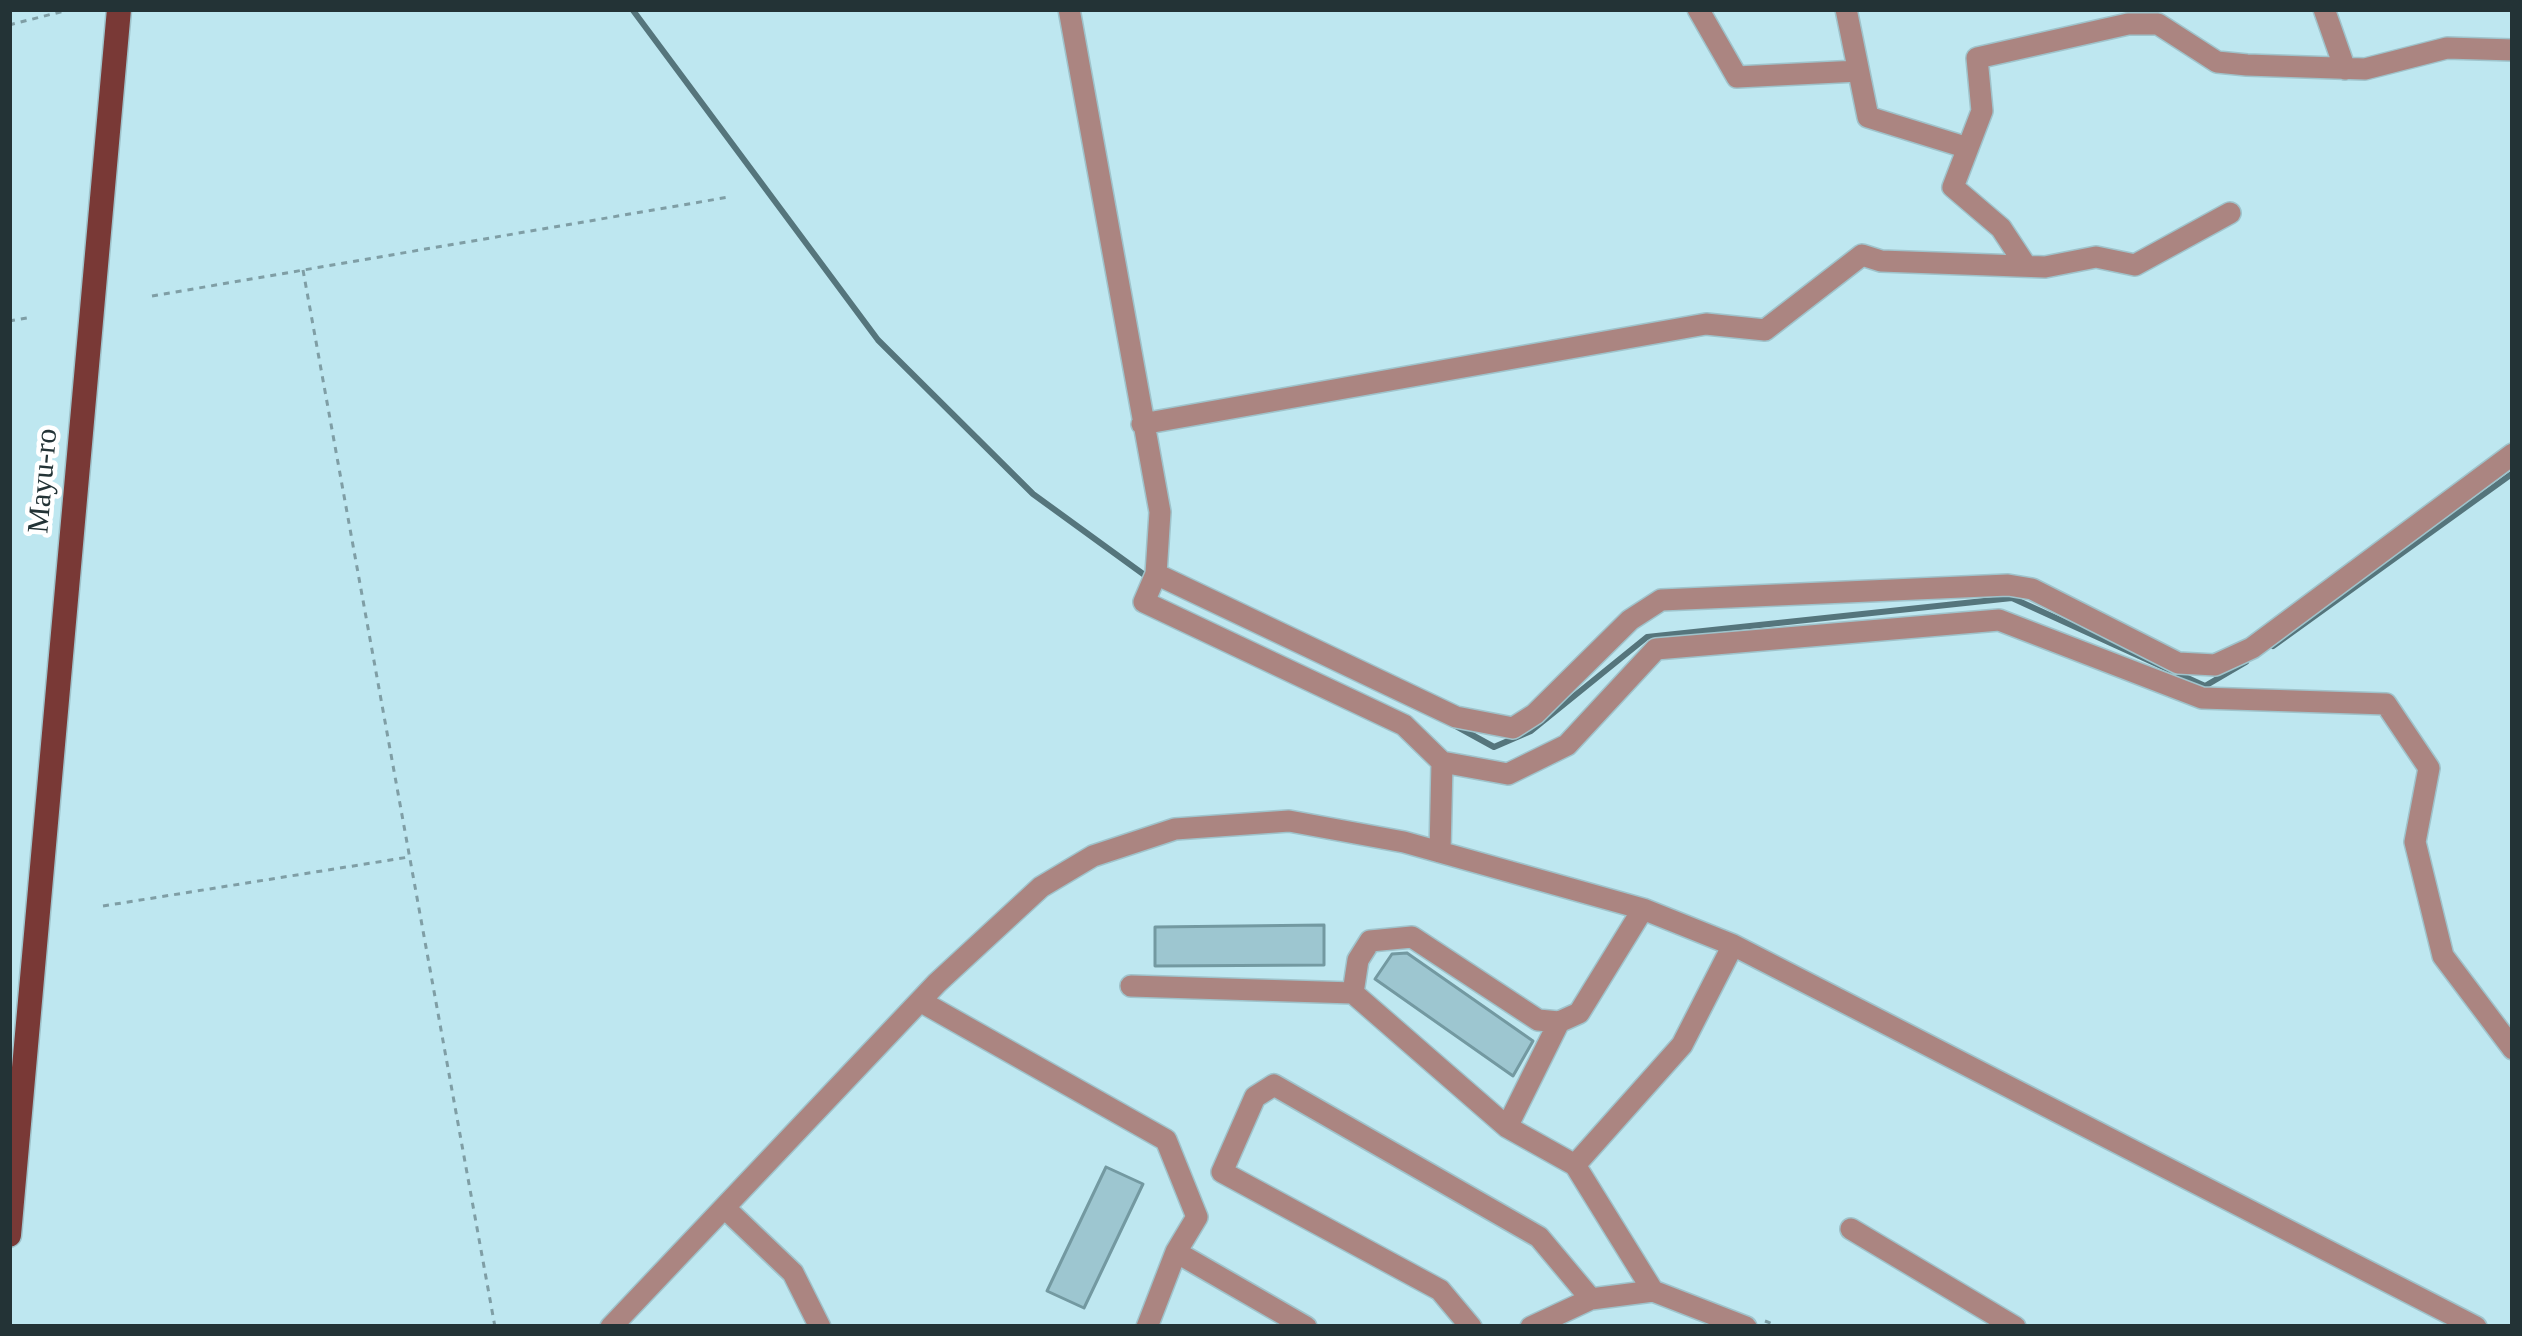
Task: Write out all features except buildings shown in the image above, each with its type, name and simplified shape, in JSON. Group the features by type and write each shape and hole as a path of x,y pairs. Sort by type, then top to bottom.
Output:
{"main road":[{"name":"Mayu-ro","path":"9,1235 118,14"}],"street":[{"path":"1069,9 1160,512 1156,574 1144,602 1404,724 1442,762 1508,774 1567,745 1656,649 2000,620 2202,698 2386,704 2428,767 2416,842 2443,956 2513,1049"},
{"path":"1699,9 1738,77 1858,71"},
{"path":"1846,9 1868,117 1968,148"},
{"path":"2324,9 2345,69"},
{"path":"2026,266 2001,228 1954,187 1982,111 1978,58 2128,24 2158,24 2217,62 2366,69 2447,48 2513,50"},
{"path":"1142,424 1706,324 1765,330 1862,255 1881,261 2026,266 2096,257 2135,265 2230,213"},
{"path":"1156,574 1456,717 1513,728 1535,714 1630,620 1661,600 2008,585 2032,589 2178,662 2215,665 2252,648 2513,454"},
{"path":"1440,852 1442,762"},
{"path":"611,1327 727,1210 920,1001 1066,868 1175,829 1289,821 1440,852 1642,909 1733,945 2476,1327"},
{"path":"1353,993 1358,959 1370,941 1412,937 1538,1020 1558,1022 1579,1012 1642,909"},
{"path":"1575,1166 1682,1045 1733,945"},
{"path":"1131,986 1353,993 1507,1127 1575,1166 1653,1291"},
{"path":"920,1001 1166,1140 1197,1217 1177,1252 1147,1327"},
{"path":"1507,1127 1558,1022"},
{"path":"1471,1327 1440,1290 1222,1172 1255,1096 1274,1084 1540,1237 1591,1299"},
{"path":"727,1210 793,1273 820,1327"},
{"path":"1851,1229 2015,1327"},
{"path":"1177,1252 1306,1327"},
{"path":"1531,1327 1591,1299 1653,1291 1754,1323"}],"path":[{"path":"9,25 72,9"},
{"path":"152,296 729,197"},
{"path":"303,270 495,1327"},
{"path":"9,321 27,318"},
{"path":"103,906 409,857"},
{"path":"1754,1323 1780,1327"}],"waterway":[{"path":"632,9 878,340 1033,494 1150,579"},
{"path":"2273,646 2513,473"},
{"path":"1454,725 1494,747 1531,731 1647,637 2012,598 2205,686 2246,662"}]}
